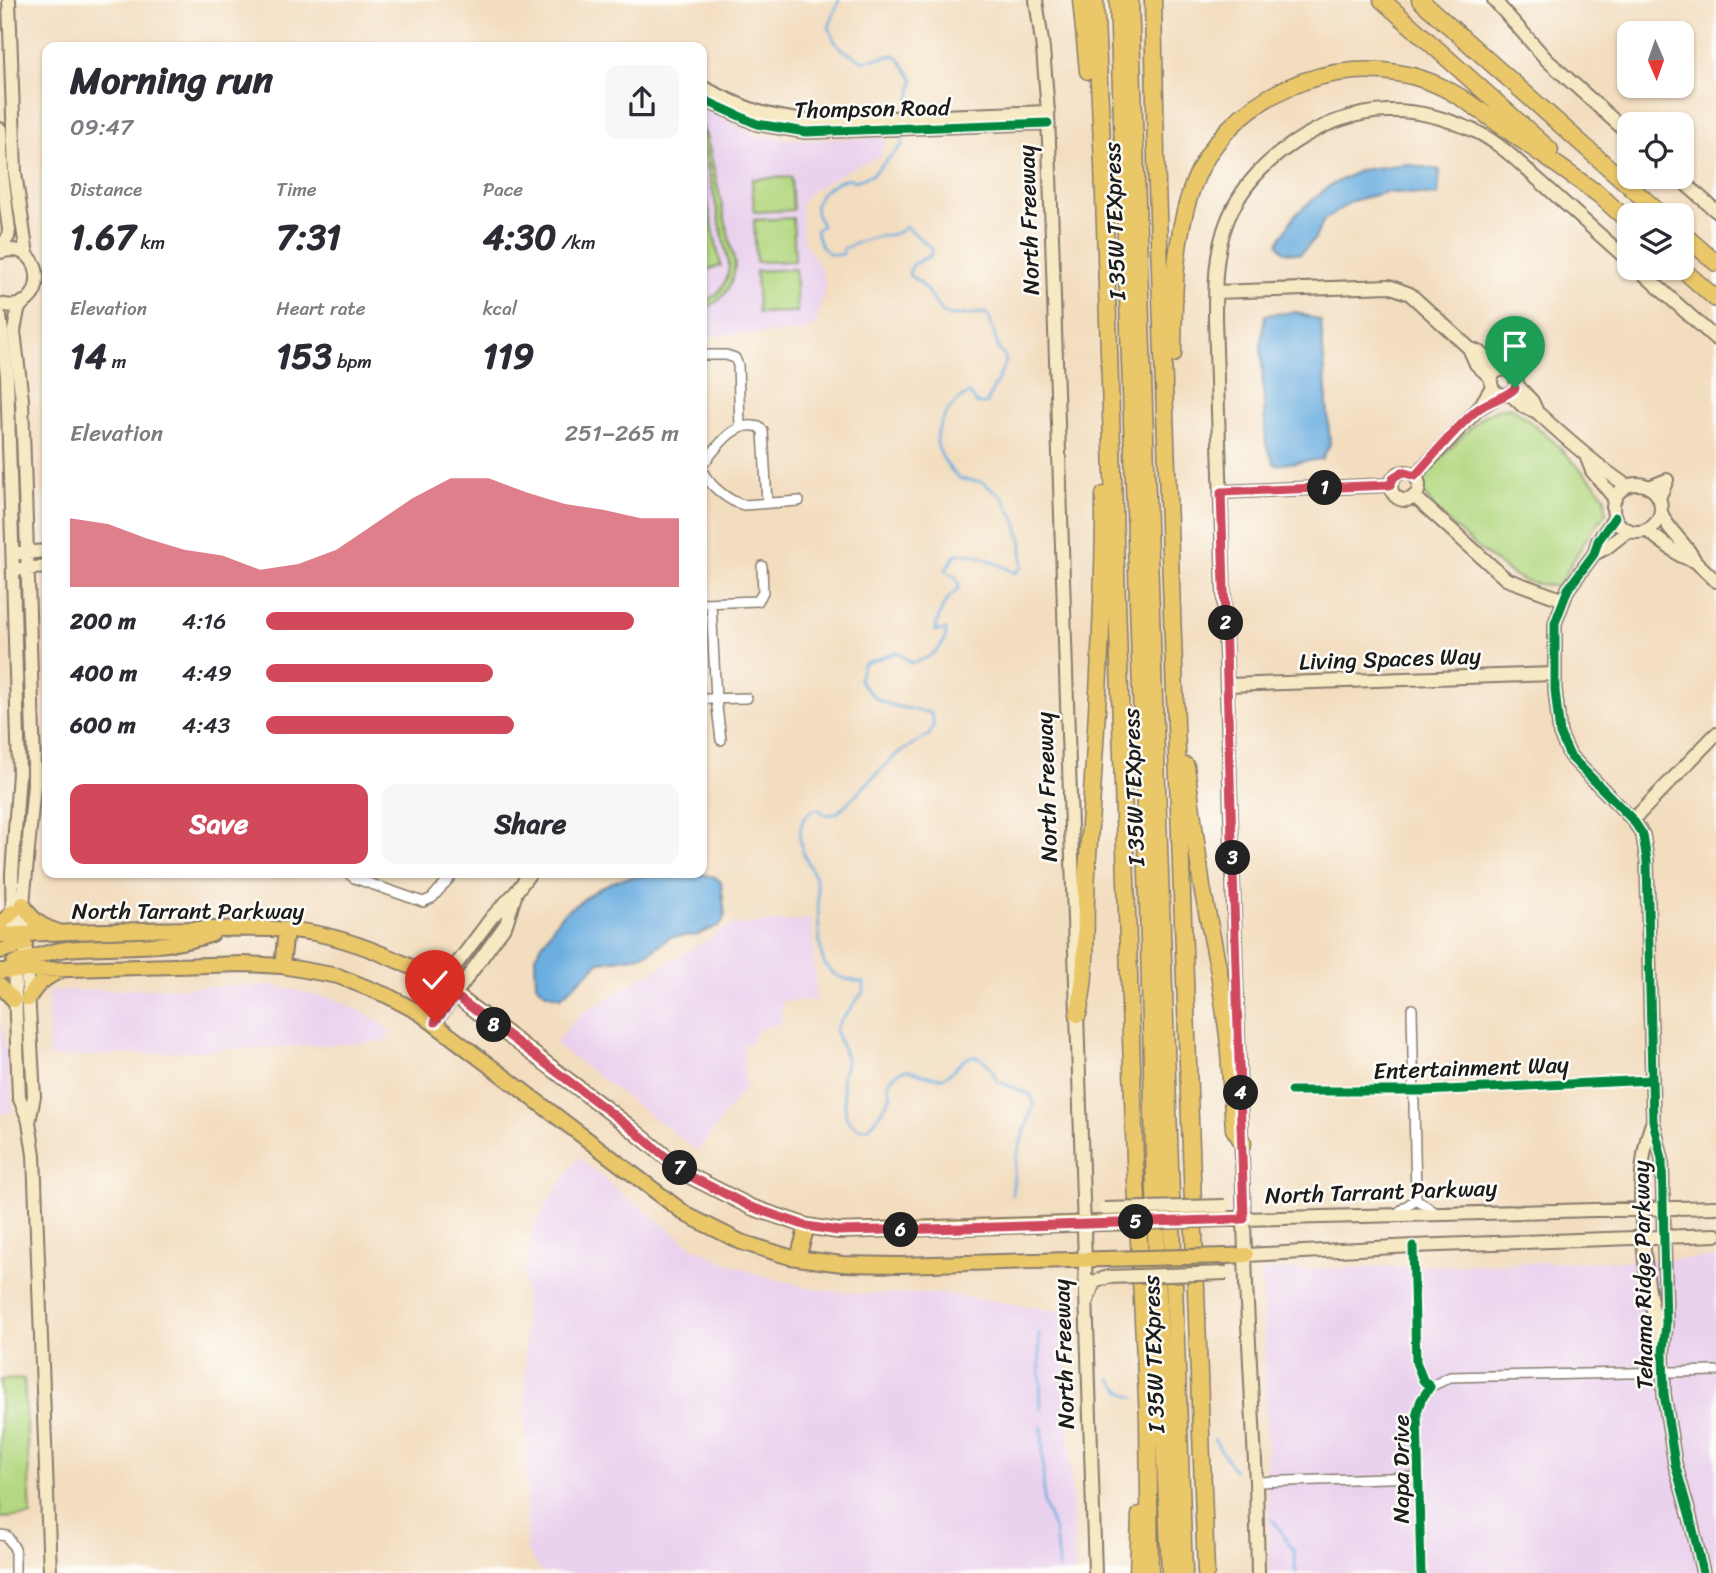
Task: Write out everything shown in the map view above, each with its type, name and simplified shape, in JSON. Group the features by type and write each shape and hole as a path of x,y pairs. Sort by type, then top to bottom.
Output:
{"highway":[{"path":"1081,0 1096,153 1103,164"},
{"path":"1095,0 1103,164 1135,1161 1148,1419 1150,1573"},
{"name":"I 35W TEXpress","path":"1118,0 1147,874 1157,1275 1181,1571"},
{"name":"I 35W TEXpress","path":"1130,0 1181,1571"},
{"path":"1153,0 1156,157 1206,1573"},
{"path":"1370,0 1455,64"},
{"path":"1382,0 1617,211"},
{"path":"1420,0 1649,203"},
{"path":"1426,0 1458,32"},
{"path":"1171,558 1176,544 1173,311 1183,217 1191,188 1204,163 1219,140 1244,115 1286,87 1315,77 1363,70 1425,79 1454,92 1602,197"},
{"path":"1694,244 1716,263"},
{"path":"1694,280 1716,299"},
{"path":"1077,1014 1083,996 1085,900 1099,697 1104,528 1103,354 1109,340"},
{"path":"1172,631 1180,650 1184,750 1202,887 1219,972 1228,1036 1234,1129 1243,1143"},
{"path":"1138,1573 1142,1440 1148,1419"},
{"path":"1203,1508 1211,1533 1213,1573"}],"main road":[{"name":"North Freeway","path":"1036,0 1048,118 1095,1573"},
{"path":"1493,0 1547,60 1617,123"},
{"path":"6,5 15,173 30,258 41,288 18,310 14,331 22,400 34,785 13,941 21,1000 19,1097 29,1122 34,1155 50,1573"},
{"name":"Thompson Road","path":"707,90 779,130 806,132 846,124 1048,118"},
{"name":"Thompson Road","path":"707,101 749,115"},
{"path":"1258,1573 1246,1284 1221,492 1215,286 1218,248 1229,217 1245,187 1272,158 1303,136 1342,119 1387,111 1434,116 1473,130 1506,151 1617,250"},
{"path":"0,129 9,230 0,251"},
{"path":"1691,189 1716,211"},
{"path":"0,251 12,250 42,262"},
{"path":"1650,280 1716,339"},
{"path":"1215,286 1389,286 1410,294 1469,348 1481,353 1524,407 1536,412 1587,458 1601,465 1627,486"},
{"path":"0,304 10,306 23,303"},
{"path":"0,316 7,376 19,773 12,874 18,908 37,923 64,933"},
{"path":"1415,476 1504,382"},
{"path":"1587,458 1592,471 1615,499"},
{"path":"1402,472 1415,476 1419,484 1414,496 1406,500 1397,498 1390,485 1394,477 1402,472"},
{"path":"1695,561 1688,546 1666,526 1659,498 1649,487 1642,484 1627,486 1621,490 1615,499 1613,510 1623,527 1629,530 1646,530 1681,556 1695,561 1716,580"},
{"path":"1221,492 1390,485"},
{"path":"1414,496 1506,579 1564,600"},
{"path":"1646,530 1658,520 1661,512"},
{"name":"Tehama Ridge Parkway","path":"1615,517 1598,541 1594,554 1568,589 1555,623 1554,674 1560,734 1570,757 1633,820 1643,835 1647,861 1653,1121 1662,1159 1664,1208 1666,1324 1663,1372 1675,1464 1703,1573"},
{"name":"Tehama Ridge Parkway","path":"1594,554 1629,530"},
{"path":"12,553 42,552"},
{"path":"13,569 42,568"},
{"name":"Living Spaces Way","path":"1228,685 1554,674"},
{"path":"1633,820 1716,734"},
{"path":"420,1013 492,917 526,878"},
{"path":"435,1022 506,923 516,892"},
{"path":"0,924 18,908"},
{"path":"16,967 65,949 139,947 201,938 226,929"},
{"path":"282,966 286,930"},
{"name":"North Tarrant Parkway","path":"13,941 64,933 286,930 347,941 376,951 405,963 441,984 627,1125 688,1175 751,1207 807,1226 838,1231 1084,1225 1103,1216 1226,1213 1244,1219 1716,1207"},
{"path":"16,967 65,969 244,964 282,966 338,976 388,996 435,1022 687,1215 741,1242 799,1258 842,1264 899,1265 1227,1256 1716,1235"},
{"path":"21,1000 46,977 65,969"},
{"path":"0,985 21,1000"},
{"name":"Tehama Ridge Parkway","path":"1653,1121 1643,1155 1644,1238 1646,1282 1663,1352"},
{"path":"1226,1213 1231,1205 1244,1195"},
{"path":"1083,1200 1103,1216"},
{"path":"799,1258 807,1226"},
{"path":"1085,1308 1094,1282 1108,1277 1227,1273 1246,1284"}],"street":[{"path":"707,355 735,358 738,365 740,427"},
{"path":"707,463 734,430 752,425 759,427 763,431 767,503"},
{"path":"707,480 735,503 744,505 799,501"},
{"path":"707,603 758,601 763,592 762,566"},
{"path":"707,613 722,740"},
{"path":"707,699 747,698"},
{"path":"354,878 418,901 430,900 450,878"},
{"path":"1412,1009 1416,1199"},
{"name":"Entertainment Way","path":"1291,1091 1414,1091 1652,1080"},
{"path":"1416,1199 1436,1213"},
{"path":"1396,1214 1416,1199"},
{"name":"Napa Drive","path":"1413,1246 1416,1362 1423,1380 1430,1387 1417,1412 1421,1573"},
{"path":"1430,1387 1450,1377 1716,1371"},
{"path":"1256,1482 1419,1477"},
{"path":"0,1535 7,1536 15,1549 15,1573"}],"shaded area":[{"path":"707,110 755,134 785,139 886,138 881,156 851,168 810,192 801,204 803,240 819,265 826,285 816,325 804,332 707,336"},
{"path":"812,919 816,1000 782,1001 782,1023 759,1029 751,1042 743,1046 745,1088 698,1151 555,1044 578,1016 730,926"},
{"path":"270,985 335,999 378,1020 391,1032 383,1042 49,1058 48,991"},
{"path":"0,1015 7,1059 13,1113 0,1113"},
{"path":"578,1157 692,1246 760,1275 809,1288 858,1294 950,1294 1063,1312 1076,1573 542,1573 527,1550 524,1275 534,1224"},
{"path":"1716,1258 1716,1573 1270,1573 1262,1270"}],"green space":[{"path":"707,139 735,264 726,292 707,307 707,300 713,297 727,278 729,265 707,164"},
{"path":"791,177 793,210 754,212 752,179"},
{"path":"707,202 721,266 707,270"},
{"path":"793,218 795,261 756,262 754,220"},
{"path":"795,269 797,312 758,313 756,271"},
{"path":"1512,407 1552,440 1605,497 1606,513 1588,536 1557,587 1525,581 1502,567 1441,515 1423,489 1425,474 1481,417 1496,409"},
{"path":"24,1379 31,1516 0,1518 0,1380"}],"water":[{"path":"1405,164 1440,170 1438,196 1386,192 1352,201 1324,220 1314,240 1300,254 1284,252 1278,243 1295,215 1329,186 1360,170"},
{"path":"1296,312 1321,321 1330,444 1322,459 1275,465 1266,445 1261,343 1265,315"},
{"path":"715,877 721,882 725,916 720,925 697,935 670,937 640,956 600,962 561,997 546,993 536,984 535,955 564,913 612,882 627,878"}],"waterway":[{"path":"839,0 829,27 835,42 864,61 894,55 898,57 914,80 906,114"},
{"path":"904,131 902,145 872,175 855,181 848,178 842,180 819,196 815,209 822,226 816,230 817,236 824,250 837,255 843,254 843,249 857,243 894,234 906,227 932,249 930,256 913,264 910,276 921,283 942,312 949,316 986,313 989,317 999,350 1006,362 986,404 977,404 970,394 963,397 945,416 937,440 944,460 960,479 982,482 1003,497 1015,519 1022,543 1022,567 1015,573 979,556 956,554 945,571 955,576 959,584 958,590 946,603 938,619 935,631 946,630 940,647 929,656 911,663 897,652 863,664 859,679 873,696 890,705 931,713 934,725 929,735 897,754 837,813 826,815 818,809 810,812 802,823 800,843 817,887 823,960 834,974 864,983 864,991 835,1030 847,1060 842,1077 846,1116 850,1123 859,1128 868,1128 875,1121 891,1096 888,1084 901,1071 943,1077 967,1058 978,1057 991,1069 997,1081 1031,1095 1034,1103 1016,1158 1012,1196"},
{"path":"1039,1334 1041,1410"},
{"path":"1111,1379 1124,1393 1135,1398"},
{"path":"1042,1427 1044,1504 1055,1532 1059,1571"},
{"path":"1214,1439 1234,1470"},
{"path":"1272,1518 1294,1551 1296,1573"}],"cycle path":[{"path":"707,101 757,124 806,132 1048,123"},
{"path":"1615,517 1598,541 1594,554 1568,589 1555,623 1555,690 1560,734 1570,756 1633,820 1643,835 1647,861 1653,1121 1662,1159 1666,1324 1663,1352 1664,1394 1675,1464 1703,1573"},
{"path":"1291,1091 1424,1091 1652,1080"},
{"path":"1413,1246 1416,1362 1423,1380 1430,1387 1417,1412 1421,1573"}],"route":[{"path":"435,1022 456,996 627,1125 688,1175 751,1207 807,1226 838,1231 1244,1219 1221,492 1390,485 1394,477 1402,472 1415,476 1479,408 1501,395 1510,394 1515,388"}]}
